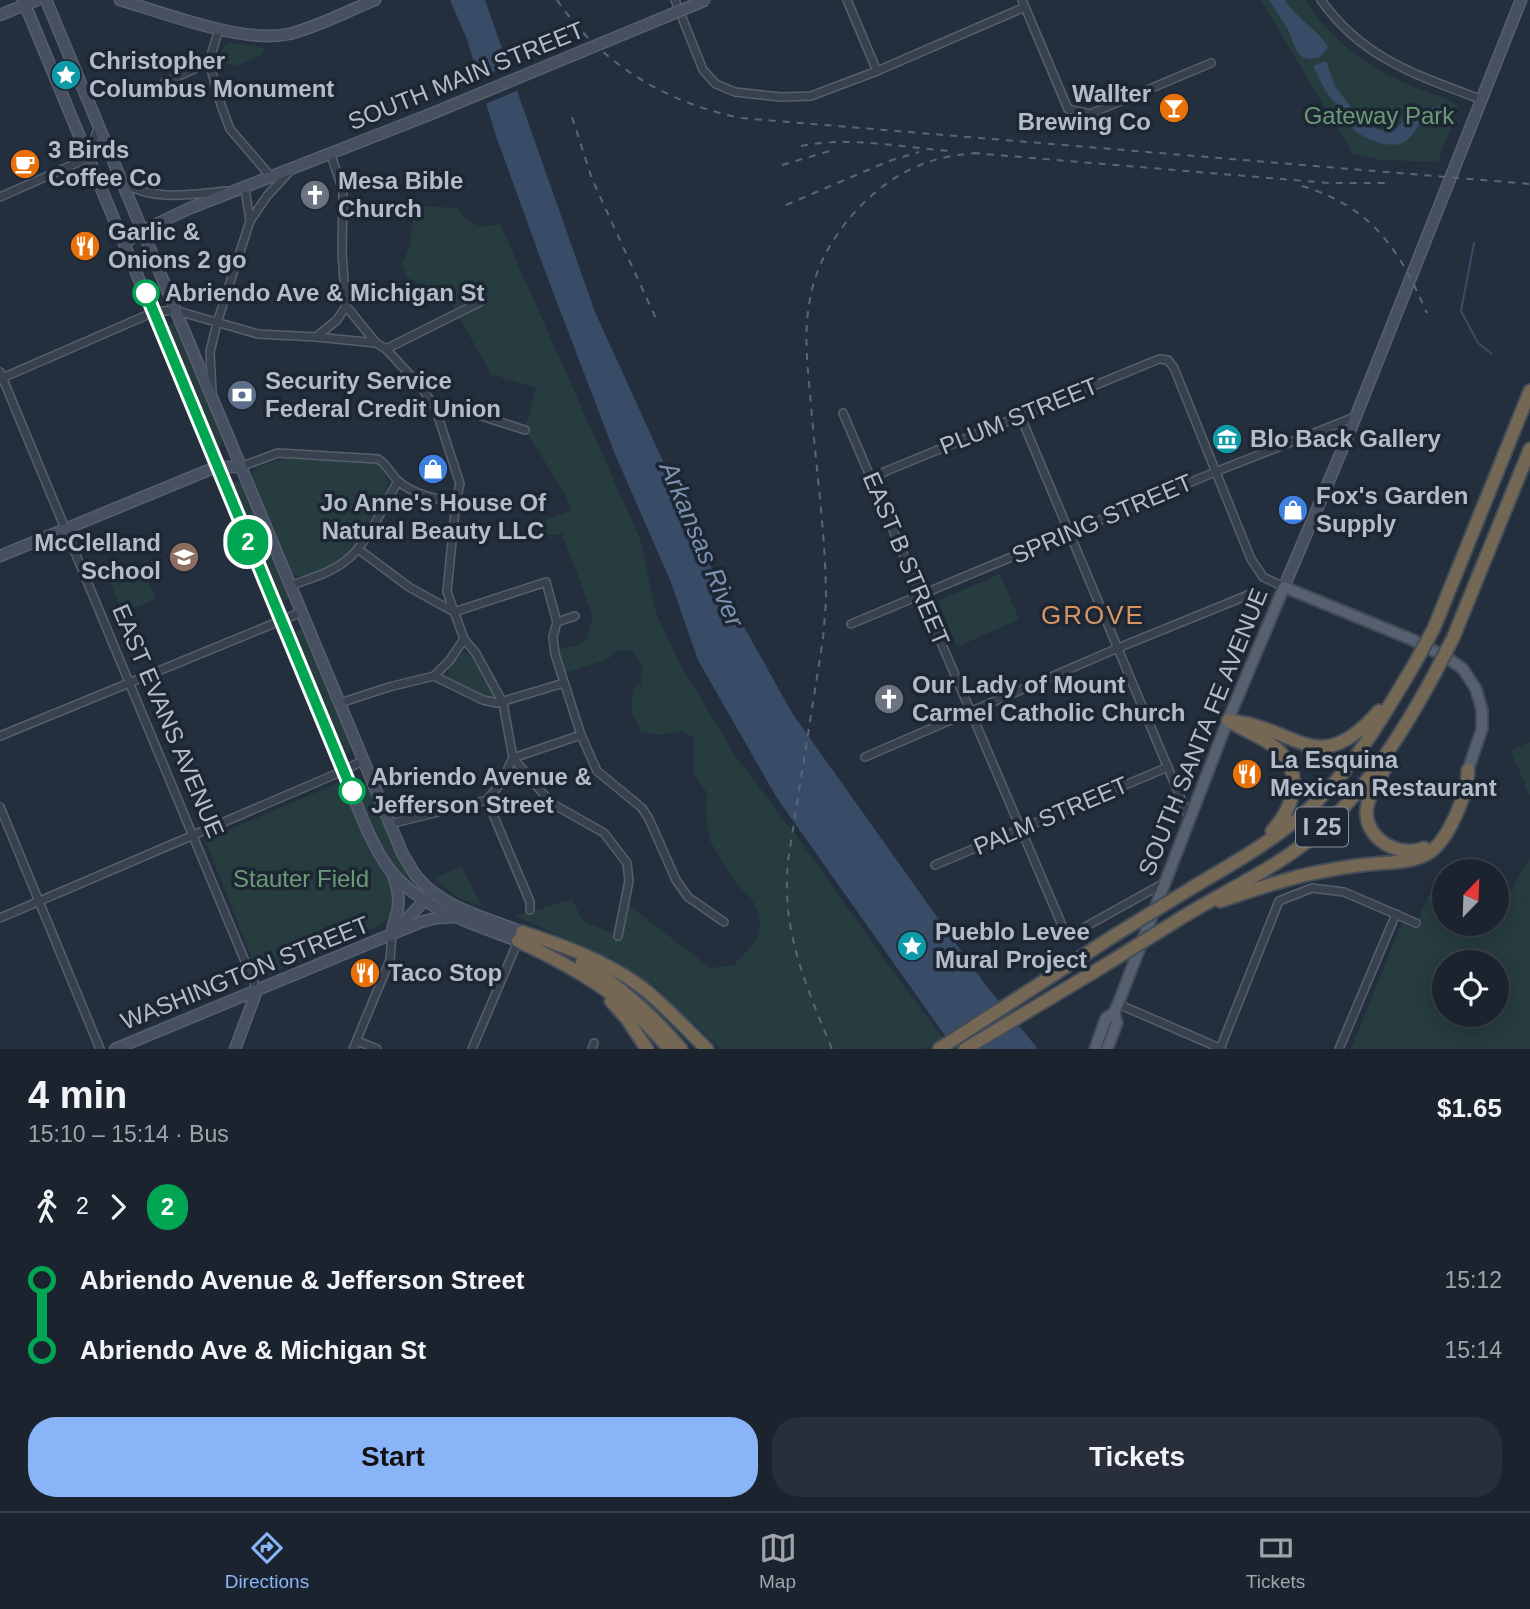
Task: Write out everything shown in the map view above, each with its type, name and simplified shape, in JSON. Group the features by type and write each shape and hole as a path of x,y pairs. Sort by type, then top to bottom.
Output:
{"highway":[{"name":"I 25","path":"939,1049 1115,934 1267,842 1316,802 1365,743 1434,628 1530,391"},
{"name":"I 25","path":"965,1049 1304,844 1329,821 1376,768 1424,694 1453,638 1530,450"},
{"path":"1228,720 1263,728 1308,745 1331,746 1347,741 1361,731 1400,688"},
{"path":"1424,694 1369,800 1369,825 1382,842 1398,850 1415,851 1428,846 1440,831 1460,779 1468,770"},
{"path":"1208,877 1272,831 1290,807 1294,792 1288,764 1278,749 1228,720"},
{"path":"1196,908 1298,876 1423,856 1441,842 1449,827 1468,782 1468,770"},
{"path":"520,936 537,937 584,956 637,984 707,1049"},
{"path":"520,936 595,981 625,1004 669,1049"},
{"path":"537,937 581,961 614,984 644,1009 681,1049"},
{"path":"568,964 620,1010 647,1049"}],"main road":[{"path":"0,15 24,2 37,0"},
{"path":"46,0 403,855 419,879 432,891 456,906 520,936"},
{"path":"120,0 219,29 257,36 288,34 374,0"},
{"name":"SOUTH MAIN STREET","path":"125,243 142,231 188,209 331,155 706,0"},
{"name":"SOUTH SANTA FE AVENUE","path":"1107,1049 1117,1023 1116,1009 1189,818 1355,417 1521,0"},
{"path":"24,2 343,771 368,830 392,872 398,893 392,935"},
{"path":"0,556 216,467 240,467"},
{"path":"1284,587 1413,640 1463,669 1476,689 1482,710 1482,729 1468,770"},
{"path":"392,872 425,900 455,916 520,936"},
{"path":"392,935 432,891"},
{"name":"WASHINGTON STREET","path":"115,1049 392,935 436,918 455,916"},
{"path":"235,1049 257,990"},
{"name":"SOUTH SANTA FE AVENUE","path":"1095,1049 1106,1018 1116,1009"}],"street":[{"path":"674,0 703,70 716,84 735,92 781,97 811,96 877,71 1024,4 1068,109 1090,114 1211,63"},
{"path":"847,0 877,71"},
{"path":"1321,0 1346,31 1368,49 1400,66 1480,99"},
{"path":"219,29 209,62 230,129 272,178"},
{"path":"161,87 164,83 209,62"},
{"path":"0,197 88,159 98,128"},
{"path":"331,155 343,191 342,254 346,306 376,343 386,349 421,387 435,407 460,484 447,592 454,612 464,639 475,652 503,703 513,758 551,803 604,833 626,863 629,881 618,936"},
{"path":"213,398 210,352 250,221 267,196 290,171"},
{"name":"SOUTH MAIN STREET","path":"120,182 144,193 176,196 244,189"},
{"path":"244,189 250,221"},
{"path":"386,349 480,302"},
{"path":"316,337 337,320 346,306"},
{"path":"1,376 154,312 174,310 258,334 376,343"},
{"name":"PLUM STREET","path":"874,481 884,472 1159,359 1168,360 1174,368 1215,472"},
{"name":"EAST EVANS AVENUE","path":"1,376 257,990"},
{"path":"435,407 447,405 525,430"},
{"name":"EAST B STREET","path":"843,413 1067,937 1164,883"},
{"path":"1020,415 1189,818"},
{"name":"SPRING STREET","path":"851,624 1215,472 1355,417"},
{"path":"240,467 278,453 378,458 398,481 434,500 456,501"},
{"path":"1215,472 1255,566 1267,580 1284,587"},
{"path":"290,586 345,562 359,549 398,481"},
{"path":"359,549 409,587 454,612 546,582 557,622 555,654 581,734 597,771 642,808 676,880 688,897 724,922"},
{"path":"865,757 1253,593"},
{"path":"0,736 302,612"},
{"path":"557,622 575,617"},
{"path":"340,704 388,687 434,676 450,660 464,639"},
{"path":"434,676 483,700 503,703 564,682"},
{"path":"390,824 487,800 501,783 513,758 581,734"},
{"path":"0,918 193,837 362,761"},
{"name":"PALM STREET","path":"935,865 1168,767"},
{"path":"487,800 530,902 530,910"},
{"path":"0,807 100,1049"},
{"path":"1116,1009 1221,1049 1279,901 1312,888 1344,892 1416,923"},
{"path":"1339,1049 1396,914"},
{"path":"377,1049 355,1045 390,960 392,935"},
{"path":"472,1049 520,936"}],"green space":[{"name":"Gateway Park","path":"1261,0 1305,0 1326,27 1364,60 1393,78 1448,99 1459,106 1438,162 1380,160 1352,153"},
{"path":"230,43 266,48 260,56 235,66 219,61 223,48"},
{"path":"415,206 458,208 466,219 476,225 500,224 640,539 656,613 679,662 736,757 943,1038 924,1049 720,1049 656,987 614,960 515,916 571,898 583,921 618,936 625,902 710,968 734,965 756,939 760,925 754,903 738,887 710,841 706,816 707,793 693,772 694,737 680,731 658,735 641,731 631,711 634,688 641,684 642,666 633,651 620,650 606,660 561,674 554,649 575,646 587,639 593,616 562,534 547,535 541,521 571,511 565,494 525,430 536,388 491,374 443,288 424,286 407,278 402,264 410,246"},
{"path":"171,323 176,325 221,432 222,441 219,448 215,447 165,329"},
{"path":"285,458 375,463 382,468 388,482 387,491 351,549 334,562 300,578 293,574 252,475 256,467"},
{"path":"234,481 242,483 289,596 281,602 230,485"},
{"path":"143,568 156,599 122,613 110,581"},
{"path":"1000,574 1019,619 957,647 938,601"},
{"path":"301,629 329,693 319,697 293,636 294,632"},
{"path":"462,653 469,653 493,693 493,699 449,679 448,669"},
{"path":"330,694 352,748 347,754 343,753 320,698"},
{"path":"1530,742 1530,795 1524,787 1525,783 1510,751"},
{"name":"Stauter Field","path":"340,782 369,849 394,889 393,912 383,923 260,978 205,840"},
{"path":"364,783 367,784 396,854 416,886 405,879 387,857 357,789"},
{"path":"1530,858 1530,1049 1351,1049 1404,918 1416,923 1429,894 1432,895 1432,936 1509,936 1509,894"},
{"path":"461,866 482,906 460,899 434,879"}],"water":[{"path":"450,0 485,0 595,312 713,571 792,713 984,983 1038,1049 957,1049 777,798 698,660 670,580 615,454 545,271 495,133 467,39"},
{"path":"1269,0 1285,0 1320,36 1328,48 1320,57 1302,57"},
{"path":"1326,61 1335,86 1364,125 1385,131 1395,130 1412,111 1446,105 1447,118 1426,120 1417,126 1408,139 1397,145 1384,144 1365,137 1353,129 1343,110 1332,100 1313,66"}],"pier":[{"path":"512,64 521,89 483,105 475,80"}],"waterway":[{"path":"1474,243 1461,311 1478,343 1492,354"}],"railway":[{"path":"557,0 593,43 637,77 687,102 741,118 1530,184"},
{"path":"572,117 592,179 658,323"},
{"path":"801,146 856,142 949,151"},
{"path":"782,165 833,150"},
{"path":"786,205 889,161 919,152"},
{"path":"973,153 1329,183 1392,183"},
{"path":"832,1049 798,958 788,911 787,887 788,861 823,639 826,601 823,528 807,352 810,299 824,256 840,230 871,196 896,177 923,164 951,156 982,153"},
{"path":"1302,186 1347,206 1380,233 1406,269 1427,313"}],"bus line":[{"name":"2","path":"146,293 352,791"}],"place":[{"name":"Christopher Columbus Monument","path":"66,75"},
{"name":"Wallter Brewing Co","path":"1174,108"},
{"name":"3 Birds Coffee Co","path":"25,164"},
{"name":"Mesa Bible Church","path":"315,195"},
{"name":"Garlic & Onions 2 go","path":"85,246"},
{"name":"Abriendo Ave & Michigan St","path":"146,293"},
{"name":"Security Service Federal Credit Union","path":"242,395"},
{"name":"Blo Back Gallery","path":"1227,439"},
{"name":"Jo Anne's House Of Natural Beauty LLC","path":"433,469"},
{"name":"Fox's Garden Supply","path":"1293,510"},
{"name":"McClelland School","path":"184,557"},
{"name":"Our Lady of Mount Carmel Catholic Church","path":"889,699"},
{"name":"La Esquina Mexican Restaurant","path":"1247,774"},
{"name":"Abriendo Avenue & Jefferson Street","path":"352,791"},
{"name":"Pueblo Levee Mural Project","path":"912,946"},
{"name":"Taco Stop","path":"365,973"}],"district":[{"name":"GROVE","path":"1093,615"}],"water label":[{"name":"Arkansas River","path":"702,544"}]}
